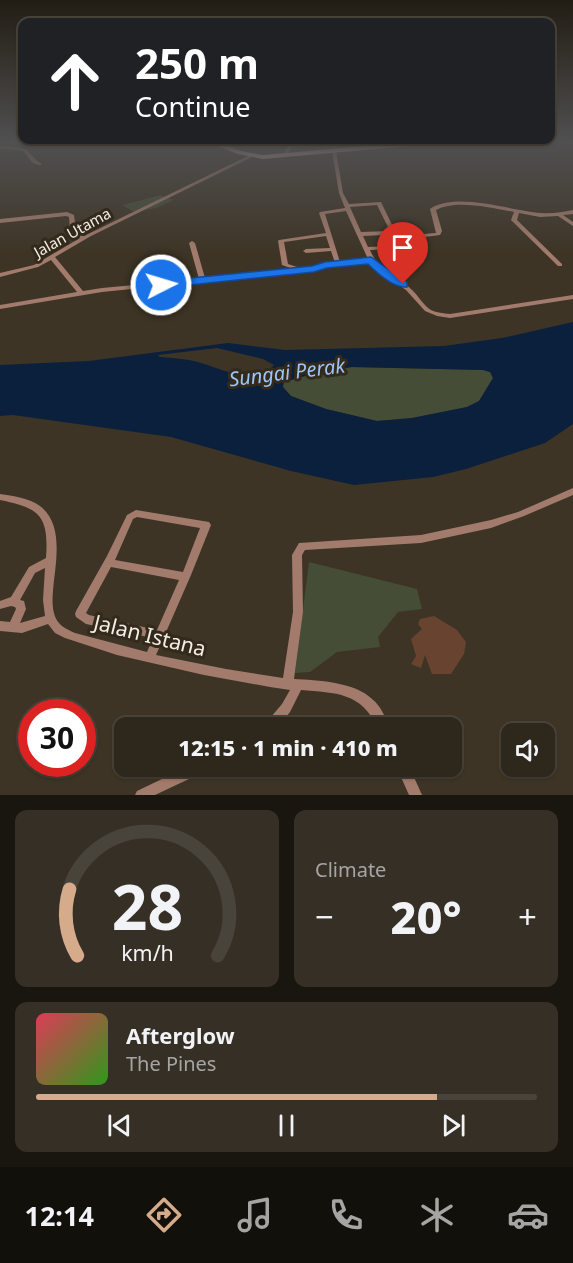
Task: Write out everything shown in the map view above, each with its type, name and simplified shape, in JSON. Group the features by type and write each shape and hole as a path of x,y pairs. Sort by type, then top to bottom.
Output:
{"street":[{"name":"Jalan Utama","path":"0,275 36,266 83,238 201,180"},
{"path":"337,180 371,260 380,270 403,284 427,310 439,315 450,316 573,297"},
{"path":"338,264 322,213 379,203 393,232"},
{"path":"360,234 406,232 409,237 438,234 433,209 440,204 463,204 558,214 573,212"},
{"path":"517,211 514,220 517,224 560,265"},
{"path":"0,221 67,214 72,216 73,231 83,238"},
{"path":"558,214 573,224"},
{"path":"328,234 281,241 285,265 288,267 325,265 371,260"},
{"path":"192,243 203,281"},
{"path":"366,249 413,246"},
{"path":"306,250 333,249"},
{"path":"52,258 81,293"},
{"path":"0,306 81,293 314,269 325,265"},
{"path":"279,717 288,708 292,684 298,612 297,555 302,546 421,539 491,524 521,514 573,491"},
{"path":"0,497 32,504 44,514 50,526 47,604 51,618 22,628 0,626"},
{"path":"150,657 160,635 185,577 206,525 136,513 130,518 80,614 86,619 160,635"},
{"path":"14,602 32,570 49,561"},
{"path":"108,563 185,577"},
{"path":"0,605 4,602 20,604 21,609 12,627"},
{"name":"Jalan Istana","path":"51,618 54,625 63,632 97,644 150,657 292,684 334,688 362,698 374,708 378,717"},
{"path":"141,795 180,777"},
{"path":"407,777 416,795"}],"green space":[{"path":"161,195 174,200 156,208 134,212 122,205"},
{"path":"352,367 483,370 490,372 493,378 479,401 467,407 412,418 377,421 326,409 291,396 282,387 284,382 319,372"},
{"path":"309,562 417,589 422,609 398,612 378,637 380,647 337,652 310,672 295,673"}],"water":[{"name":"Sungai Perak","path":"573,322 573,424 545,443 466,469 433,477 354,485 291,471 171,437 13,415 0,416 0,365 89,361 228,343 285,350 444,346 502,338","holes":["217,348 263,359 274,365 257,375 247,375 193,361 158,355","352,367 483,370 490,372 493,378 479,401 467,407 412,418 377,421 326,409 291,396 283,387 284,382 319,372"]}],"building":[{"path":"434,616 457,630 466,642 464,654 451,674 432,674 425,655 421,668 411,664 416,656 411,639 422,629 418,624 420,619"}],"route":[{"path":"161,285 314,269 325,265 371,260 380,270 403,284"}]}
